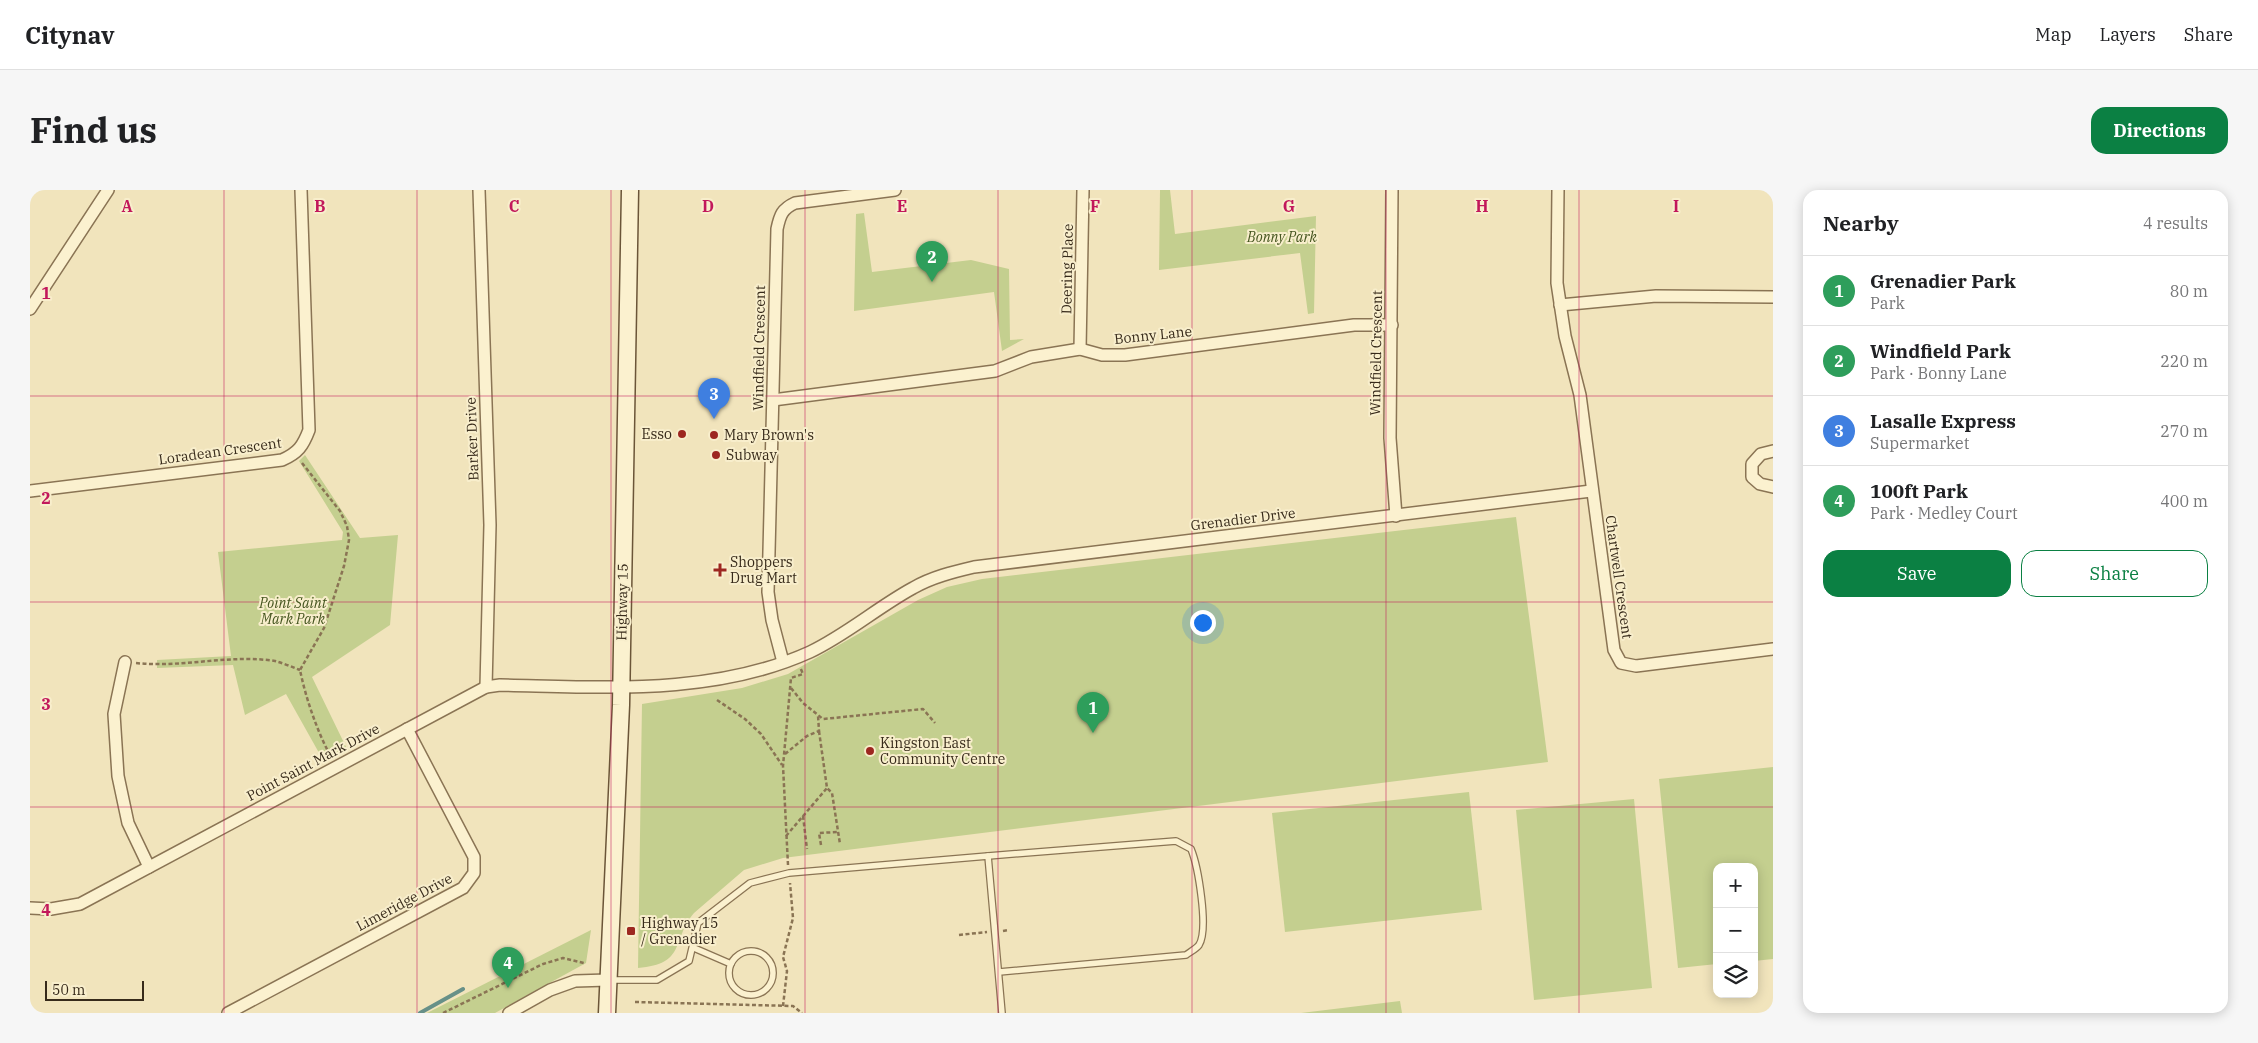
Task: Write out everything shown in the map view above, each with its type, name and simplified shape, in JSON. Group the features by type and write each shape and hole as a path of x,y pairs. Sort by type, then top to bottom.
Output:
{"main road":[{"name":"Highway 15","path":"608,1013 621,687 630,190"}],"street":[{"path":"30,309 108,190"},
{"name":"Loradean Crescent","path":"30,491 282,460 295,455 303,447 309,430 301,190"},
{"name":"Barker Drive","path":"479,190 490,525 486,687"},
{"name":"Windfield Crescent","path":"783,662 772,620 768,592 777,229 784,208 794,203 895,190"},
{"name":"Deering Place","path":"1080,349 1083,190"},
{"name":"Windfield Crescent","path":"1392,190 1390,438 1396,516"},
{"path":"1558,190 1557,283 1580,395 1591,491"},
{"path":"1560,305 1656,296 1773,297"},
{"name":"Bonny Lane","path":"773,400 995,371 1031,357 1080,349 1102,355 1126,355 1354,325 1392,325"},
{"path":"1773,451 1761,454 1752,464 1752,477 1760,484 1773,487"},
{"name":"Grenadier Drive","path":"621,687 649,688 704,682 783,662 811,651 914,588 940,576 974,567 1591,491"},
{"name":"Chartwell Crescent","path":"1591,491 1598,523 1614,650 1621,663 1636,666 1773,649"},
{"path":"125,662 114,714 118,776 128,823 149,867"},
{"name":"Point Saint Mark Drive","path":"30,908 51,909 80,904 486,687 500,685 621,687"},
{"name":"Limeridge Drive","path":"228,1013 463,888 474,873 474,857 407,729"},
{"path":"509,1013 550,990 575,981 608,980"}],"lane":[{"path":"608,980 657,980 689,961 694,948 698,923 750,883 789,873 1176,841 1191,849 1197,863 1203,931 1198,945 1186,954 998,972"},
{"path":"988,856 1002,1013"},
{"path":"694,948 731,964"},
{"path":"752,951 758,953 770,962 772,976 770,983 759,993 744,994 737,990 729,978 731,964 739,954 752,951"}],"path":[{"path":"295,455 340,511 349,533 344,566 324,628 300,670 304,689 316,719 319,735 336,766"},
{"path":"784,1006 787,971 784,957 793,918 786,836 783,766 791,678 803,674 797,656"},
{"path":"125,662 157,665 240,659 277,662 300,670"},
{"path":"790,687 803,703 823,719 922,709 935,723"},
{"path":"717,700 761,734 783,766"},
{"path":"818,715 827,788 832,793 840,844"},
{"path":"784,755 807,736 819,731"},
{"path":"786,836 827,788"},
{"path":"803,816 807,849"},
{"path":"821,845 819,833 838,832"},
{"path":"959,935 1009,930"},
{"path":"444,1013 543,964 562,958 584,963"},
{"path":"635,1002 793,1006 802,1013"}],"green space":[{"name":"Bonny Park","path":"1160,190 1170,190 1175,234 1316,216 1314,313 1308,314 1300,253 1159,270"},
{"path":"864,213 872,272 971,260 1009,269 1010,340 1024,339 1002,351 994,292 854,311 856,214"},
{"name":"Point Saint Mark Park","path":"305,455 360,538 398,535 390,625 312,677 347,749 323,760 286,694 245,715 233,665 157,668 157,660 231,656 218,552 342,540 343,532 299,461"},
{"path":"1516,517 1548,762 783,858 744,870 694,913 682,932 676,949 671,956 664,962 654,966 638,968 642,704 742,688 788,674 918,600 947,587 982,579"},
{"path":"1773,767 1773,959 1758,961 1758,863 1713,863 1713,964 1678,968 1659,779"},
{"path":"1469,792 1482,910 1285,932 1272,813"},
{"path":"1634,799 1652,988 1534,1000 1516,810"},
{"path":"591,930 586,963 495,1013 427,1013"},
{"path":"1400,1001 1402,1013 1301,1013"}],"waterway":[{"path":"420,1013 463,989"}],"place":[{"name":"Windfield Park","path":"932,282"},
{"name":"Lasalle Express","path":"714,419"},
{"name":"Esso","path":"682,434"},
{"name":"Mary Brown's","path":"714,435"},
{"name":"Subway","path":"716,455"},
{"name":"Shoppers Drug Mart","path":"720,570"},
{"name":"Grenadier Park","path":"1093,733"},
{"name":"Kingston East Community Centre","path":"870,751"},
{"name":"Highway 15 / Grenadier","path":"631,931"},
{"name":"100ft Park","path":"508,988"}]}
